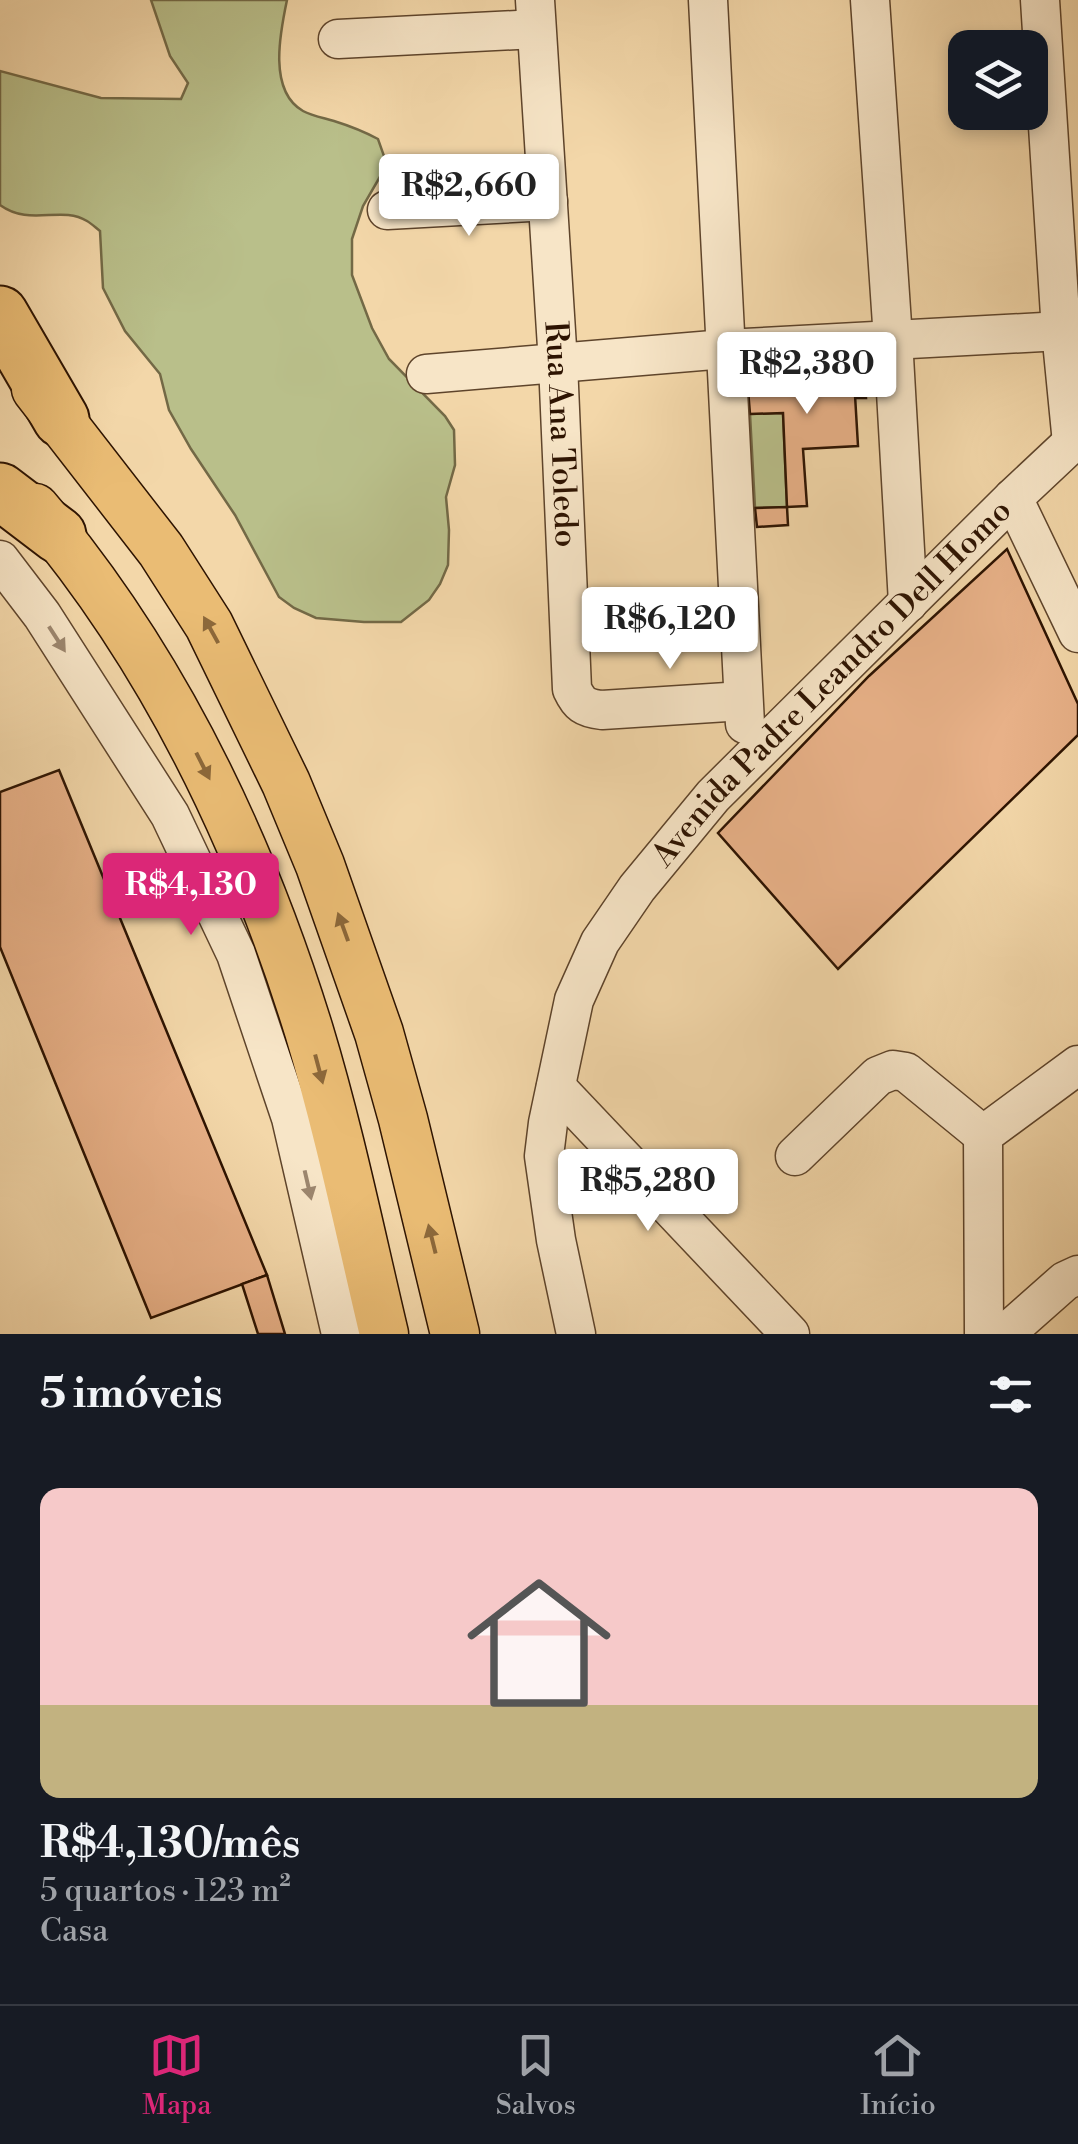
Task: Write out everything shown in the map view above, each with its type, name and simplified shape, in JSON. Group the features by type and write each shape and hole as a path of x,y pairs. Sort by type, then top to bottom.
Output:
{"highway":[{"path":"0,314 61,419"},
{"path":"0,491 58,536"}],"main road":[{"path":"0,345 161,550 209,625 286,782 333,898 379,1034 455,1334"},
{"path":"0,466 103,596 169,702 258,886 309,1034 384,1334"}],"street":[{"path":"708,0 749,761"},
{"path":"870,0 908,603"},
{"path":"1040,0 1061,331 1075,440"},
{"path":"338,39 536,14"},
{"name":"Rua Ana Toledo","path":"536,14 558,363 572,688 579,703 602,710 743,701"},
{"path":"388,210 548,201"},
{"path":"426,374 725,348 1061,331"},
{"name":"Avenida Padre Leandro Dell Homo","path":"576,1334 556,1240 544,1156 574,1000 600,942 700,811 1075,440"},
{"path":"1013,498 1078,633"},
{"path":"0,560 42,615 170,815 236,954 291,1118 341,1334"},
{"path":"983,1135 1078,1064"},
{"path":"795,1156 878,1076 893,1070 906,1072 983,1135"},
{"path":"556,1086 790,1334"},
{"path":"983,1135 984,1334"},
{"path":"1006,1334 1065,1281 1078,1275"}],"green space":[{"path":"151,0 287,0 279,60 285,90 292,102 307,113 378,139 384,156 381,175 363,206 352,239 352,275 372,328 389,359 454,430 455,465 446,497 448,565 429,600 401,622 316,618 279,597 235,515 169,410 160,374 125,331 103,288 100,231 77,217 23,215 0,205 0,71 101,98 181,99 188,83 170,56"},
{"path":"783,413 787,507 755,508 750,414"}],"building":[{"path":"853,361 864,369 866,398 855,398 854,378 849,370 828,370 828,362"},
{"path":"849,370 854,378 858,446 803,449 807,506 787,507 783,413 750,414 747,377"},
{"path":"787,507 788,525 757,527 755,508"},
{"path":"1007,549 1078,704 1078,735 838,969 718,833 869,676"},
{"path":"59,770 267,1275 151,1318 0,947 0,792"},
{"path":"267,1275 285,1334 258,1334 242,1284"}]}
